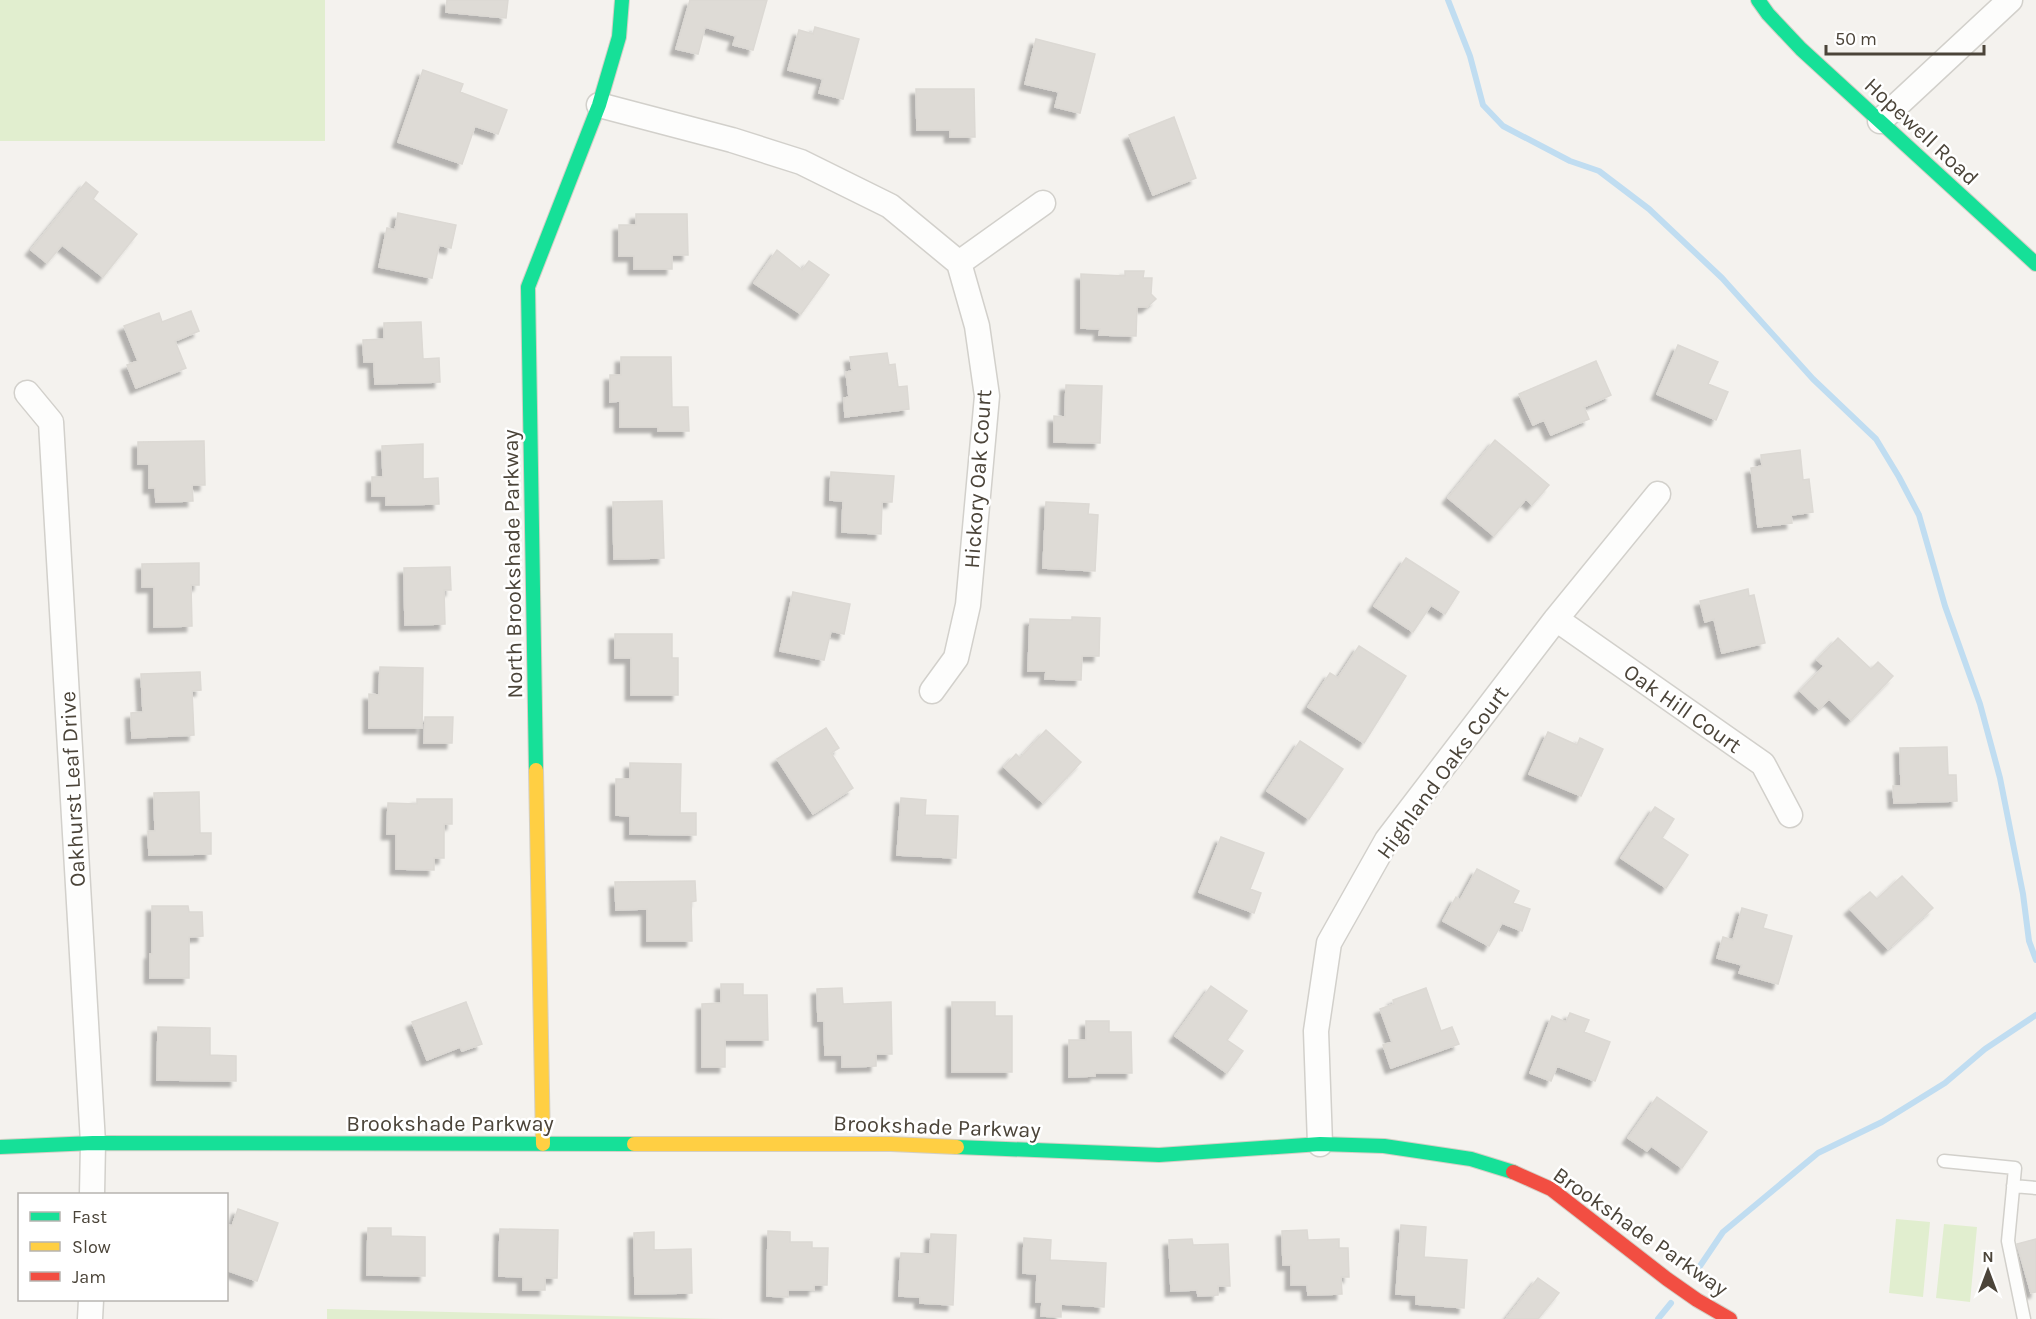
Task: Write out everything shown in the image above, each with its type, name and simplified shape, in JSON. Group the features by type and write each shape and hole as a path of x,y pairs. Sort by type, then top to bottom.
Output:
{"street":[{"name":"North Brookshade Parkway","path":"543,1144 528,287 599,105 619,37 622,0"},
{"name":"Hopewell Road","path":"1758,0 1768,14 1802,49 2036,264"},
{"path":"1880,121 2010,0"},
{"path":"599,105 732,140 801,162 890,206 959,263 1043,203"},
{"name":"Hickory Oak Court","path":"932,691 956,658 968,605 987,396 977,326 959,263"},
{"name":"Oakhurst Leaf Drive","path":"27,393 51,422 93,1143 92,1193"},
{"name":"Highland Oaks Court","path":"1320,1144 1316,1031 1329,943 1387,840 1556,619 1658,494"},
{"name":"Oak Hill Court","path":"1556,619 1763,764 1790,815"},
{"name":"Brookshade Parkway","path":"0,1147 93,1143 891,1144 1159,1155 1320,1144 1384,1146 1471,1159 1501,1167 1551,1189 1666,1279 1730,1319"},
{"path":"90,1319 91,1301"}],"lane":[{"path":"1944,1161 2015,1168 2008,1242 2024,1319"},
{"path":"2013,1186 2036,1188"}],"green space":[{"path":"0,0 325,0 325,141 0,141"},
{"path":"1896,1219 1930,1222 1923,1297 1889,1293"},
{"path":"1944,1224 1977,1227 1970,1302 1936,1298"},
{"path":"328,1309 724,1319 327,1319"}],"building":[{"path":"447,0 508,0 506,18 446,12"},
{"path":"690,0 767,0 753,50 733,45 736,36 705,27 698,54 676,49"},
{"path":"815,27 859,39 843,99 819,93 823,79 788,70 799,30 813,34"},
{"path":"1036,39 1095,54 1080,113 1055,107 1059,92 1025,84"},
{"path":"423,70 463,84 460,92 507,110 498,134 475,126 462,164 398,142"},
{"path":"916,89 974,89 975,137 950,137 950,130 917,130"},
{"path":"1174,117 1196,178 1153,195 1129,135"},
{"path":"86,182 98,192 93,199 137,234 103,277 62,245 47,263 31,250"},
{"path":"398,213 456,225 451,248 439,245 432,278 379,267 387,228 395,230"},
{"path":"636,214 687,214 688,255 672,255 672,269 634,269 634,256 619,256 619,225 636,225"},
{"path":"777,250 802,270 809,261 829,275 801,314 754,283"},
{"path":"1125,271 1144,271 1143,278 1152,278 1151,294 1156,299 1147,307 1137,307 1136,336 1099,335 1100,329 1081,328 1081,274 1125,276"},
{"path":"191,311 199,331 175,341 186,368 136,388 127,365 138,361 124,326 159,313 162,322"},
{"path":"421,322 423,359 439,358 440,382 375,384 374,362 364,362 363,340 384,339 384,323"},
{"path":"1678,345 1718,362 1708,384 1728,392 1716,420 1657,394"},
{"path":"887,353 889,365 895,364 898,387 907,386 909,409 845,417 844,398 849,397 846,372 852,371 850,357"},
{"path":"621,357 671,357 672,407 688,407 689,431 658,431 658,427 620,427 620,401 610,402 610,375 621,375"},
{"path":"1596,361 1611,395 1584,407 1589,419 1551,435 1544,420 1533,425 1519,394"},
{"path":"1066,385 1102,386 1100,443 1054,442 1054,416 1065,417"},
{"path":"1495,440 1549,485 1532,505 1526,499 1494,536 1448,498"},
{"path":"204,441 205,485 192,485 193,501 156,502 155,488 149,488 149,464 138,464 138,442"},
{"path":"423,444 423,479 438,478 439,504 386,505 386,496 372,496 372,477 383,477 382,446"},
{"path":"1800,450 1803,480 1809,479 1813,512 1791,515 1792,523 1758,527 1751,468 1762,466 1761,455"},
{"path":"831,472 894,476 892,502 882,502 881,534 842,532 843,501 830,500"},
{"path":"662,501 664,558 614,559 613,502"},
{"path":"1046,502 1089,504 1088,514 1098,515 1095,571 1043,568"},
{"path":"1406,558 1459,592 1445,614 1431,605 1413,632 1374,606"},
{"path":"199,563 199,585 191,585 192,626 154,627 154,587 142,587 142,564"},
{"path":"450,567 451,590 444,590 445,624 405,625 404,568"},
{"path":"1748,589 1749,596 1754,595 1765,643 1722,653 1714,619 1705,622 1700,601"},
{"path":"793,592 850,604 844,634 831,631 824,660 780,651"},
{"path":"1072,617 1100,618 1099,656 1082,656 1081,680 1045,679 1046,671 1028,671 1030,619 1072,620"},
{"path":"615,634 672,634 672,658 678,658 678,695 631,695 631,658 615,658"},
{"path":"1838,638 1871,669 1878,662 1893,676 1851,720 1829,699 1819,709 1800,691 1824,666 1817,660"},
{"path":"1359,646 1406,676 1364,743 1308,707 1330,673 1338,678"},
{"path":"380,667 423,668 422,728 369,728 369,694 379,695"},
{"path":"200,672 201,690 192,691 194,735 132,738 131,713 143,712 141,674"},
{"path":"425,717 453,717 452,743 424,743"},
{"path":"826,728 839,748 831,753 853,788 813,814 777,759"},
{"path":"1046,730 1081,762 1043,803 1004,767 1016,754 1020,758"},
{"path":"1548,732 1577,745 1580,738 1603,749 1581,796 1529,774"},
{"path":"1300,741 1343,769 1309,819 1267,791"},
{"path":"1947,747 1948,775 1956,775 1957,801 1894,803 1893,786 1901,786 1900,748"},
{"path":"630,763 681,764 680,813 696,813 696,835 630,834 630,816 616,815 616,779 630,779"},
{"path":"199,792 200,833 211,833 211,854 149,855 148,831 155,831 154,793"},
{"path":"901,798 926,800 925,815 958,816 956,858 897,855"},
{"path":"417,799 452,799 452,824 444,824 444,858 434,858 434,870 396,869 396,834 387,834 388,803 417,804"},
{"path":"1655,807 1674,819 1662,838 1688,855 1666,888 1621,858"},
{"path":"1221,837 1264,853 1250,889 1261,893 1254,913 1199,892"},
{"path":"1477,869 1519,891 1513,903 1530,909 1522,931 1502,923 1489,946 1443,921 1456,897 1460,900"},
{"path":"1902,876 1933,908 1888,949 1850,909 1870,892 1877,899"},
{"path":"695,881 696,901 691,902 692,941 647,941 647,909 616,910 615,882"},
{"path":"152,906 188,906 189,912 202,912 203,936 189,937 189,978 150,978"},
{"path":"1742,908 1767,915 1763,928 1792,936 1778,984 1739,973 1742,965 1717,958 1723,937 1733,940"},
{"path":"721,984 743,984 743,995 767,995 768,1040 725,1040 725,1067 702,1067 702,1004 721,1003"},
{"path":"1211,986 1247,1011 1227,1040 1243,1051 1227,1073 1175,1036"},
{"path":"842,988 843,1004 891,1002 892,1054 876,1054 876,1066 842,1067 842,1055 825,1055 824,1021 818,1021 817,989"},
{"path":"1426,988 1441,1031 1452,1027 1459,1044 1391,1068 1383,1045 1392,1042 1380,1009 1394,1004 1393,1000"},
{"path":"466,1002 482,1044 462,1051 460,1047 427,1060 412,1022"},
{"path":"952,1002 995,1002 995,1016 1012,1016 1012,1072 952,1072"},
{"path":"1570,1013 1589,1020 1584,1032 1610,1042 1595,1081 1557,1066 1551,1081 1530,1073 1552,1016 1566,1022"},
{"path":"1086,1021 1109,1021 1109,1032 1131,1032 1132,1073 1095,1073 1095,1076 1069,1077 1069,1040 1086,1040"},
{"path":"158,1027 210,1028 210,1055 236,1056 236,1081 157,1080"},
{"path":"1657,1097 1707,1132 1682,1168 1651,1146 1647,1151 1628,1138"},
{"path":"238,1209 278,1223 257,1281 228,1271 228,1225 232,1226"},
{"path":"1401,1225 1426,1227 1424,1257 1467,1260 1464,1308 1416,1304 1416,1295 1396,1294"},
{"path":"368,1228 391,1228 391,1236 425,1237 425,1276 367,1275"},
{"path":"500,1229 558,1230 557,1278 545,1278 545,1290 523,1290 523,1277 499,1276"},
{"path":"1307,1230 1308,1240 1339,1239 1339,1248 1348,1248 1349,1277 1341,1277 1342,1294 1308,1295 1307,1285 1291,1285 1291,1265 1283,1265 1282,1231"},
{"path":"768,1231 790,1232 790,1242 812,1242 812,1248 828,1248 827,1285 814,1285 814,1290 788,1290 788,1297 767,1296"},
{"path":"654,1232 654,1250 691,1249 692,1293 635,1294 634,1233"},
{"path":"931,1234 956,1235 953,1305 920,1303 920,1297 899,1296 901,1253 930,1254"},
{"path":"1024,1238 1051,1240 1050,1260 1106,1263 1104,1307 1061,1304 1061,1317 1041,1316 1042,1302 1036,1302 1037,1274 1023,1273"},
{"path":"1192,1239 1193,1245 1228,1244 1230,1286 1218,1286 1218,1295 1198,1296 1197,1290 1171,1291 1169,1240"},
{"path":"2036,1239 2036,1292 2031,1293 2017,1244"},
{"path":"1538,1278 1559,1293 1538,1319 1506,1319"}],"waterway":[{"path":"1448,0 1470,56 1483,105 1503,126 1570,161 1599,171 1649,209 1722,278 1813,379 1876,439 1919,515 1945,606 1980,704 2000,778 2023,894 2029,941 2036,960"},
{"path":"1700,1266 1723,1232 1818,1153 1882,1122 1945,1083 1985,1049 2036,1015"},
{"path":"1658,1319 1671,1303"}],"traffic: fast":[{"path":"536,770 528,287 599,105 619,37 622,0"},
{"path":"1758,0 1801,49 2036,264"},
{"path":"0,1147 93,1143 634,1144"},
{"path":"957,1147 1159,1155 1320,1144 1384,1146 1471,1159 1513,1172"}],"traffic: slow":[{"path":"536,770 543,1144"},
{"path":"634,1144 891,1144 957,1147"}],"traffic: jam":[{"path":"1513,1172 1551,1189 1667,1279 1730,1319"}]}
